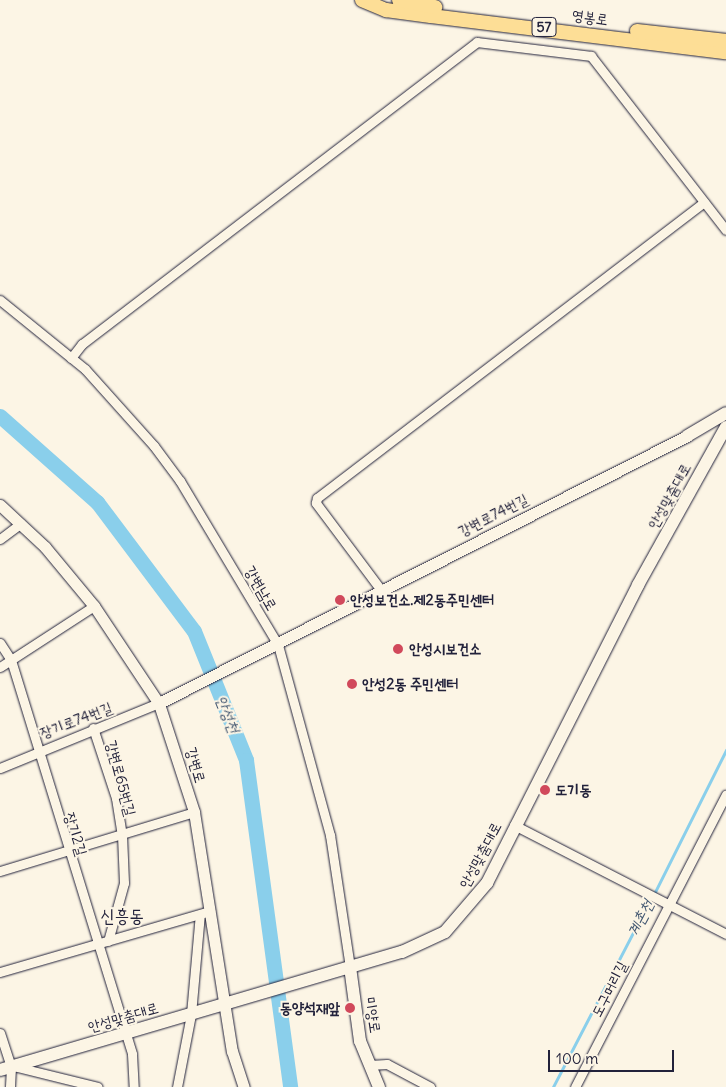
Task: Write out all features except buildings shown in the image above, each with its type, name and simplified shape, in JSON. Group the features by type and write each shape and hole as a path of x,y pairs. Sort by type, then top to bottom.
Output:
{"main road":[{"name":"영봉로","path":"362,0 386,10 726,52"},
{"name":"영봉로","path":"399,0 726,41"},
{"path":"687,436 726,413"},
{"name":"안성맞춤대로","path":"6,1068 402,952 445,932 487,883 514,825 726,427"},
{"path":"706,429 716,445"},
{"name":"미양로","path":"346,969 356,1021 369,1065 379,1087"}],"street":[{"path":"71,358 82,344 477,42 591,56 726,230"},
{"path":"381,590 316,503 317,498 704,202"},
{"name":"강변남로","path":"0,300 71,358 130,417 180,481 278,645 330,834 346,969"},
{"name":"강변로74번길","path":"161,702 278,645 381,590 687,436 726,422"},
{"name":"강변로","path":"0,505 22,524 94,606 161,702 194,812 205,912 229,1002 232,1052 244,1087"},
{"path":"0,539 22,524"},
{"path":"0,667 94,606"},
{"name":"장기2길","path":"0,643 11,660 67,852 123,1034 132,1054 134,1087"},
{"name":"장기로74번길","path":"0,768 36,750 161,702"},
{"name":"강변로65번길","path":"93,728 116,798 122,835"},
{"name":"도구머리길","path":"575,1087 666,903 726,795"},
{"name":"강변로65번길","path":"0,872 194,812"},
{"path":"514,825 726,934"},
{"path":"108,941 124,883 122,835"},
{"path":"0,972 205,912 191,1014 177,1087"},
{"path":"0,1034 10,1087"},
{"path":"369,1065 387,1064 430,1087"},
{"path":"6,1068 43,1070 98,1087"}],"waterway":[{"name":"안성천","path":"0,416 97,502 194,631 246,760 290,1087"},
{"name":"계촌천","path":"654,894 726,750"},
{"name":"계촌천","path":"553,1087 651,898"}],"place":[{"name":"안성보건소.제2동주민센터","path":"340,600"},
{"name":"안성시보건소","path":"398,649"},
{"name":"안성2동 주민센터","path":"352,684"},
{"name":"도기동","path":"545,790"},
{"name":"동양석재앞","path":"350,1008"}],"district":[{"name":"신흥동","path":"122,916"}]}
